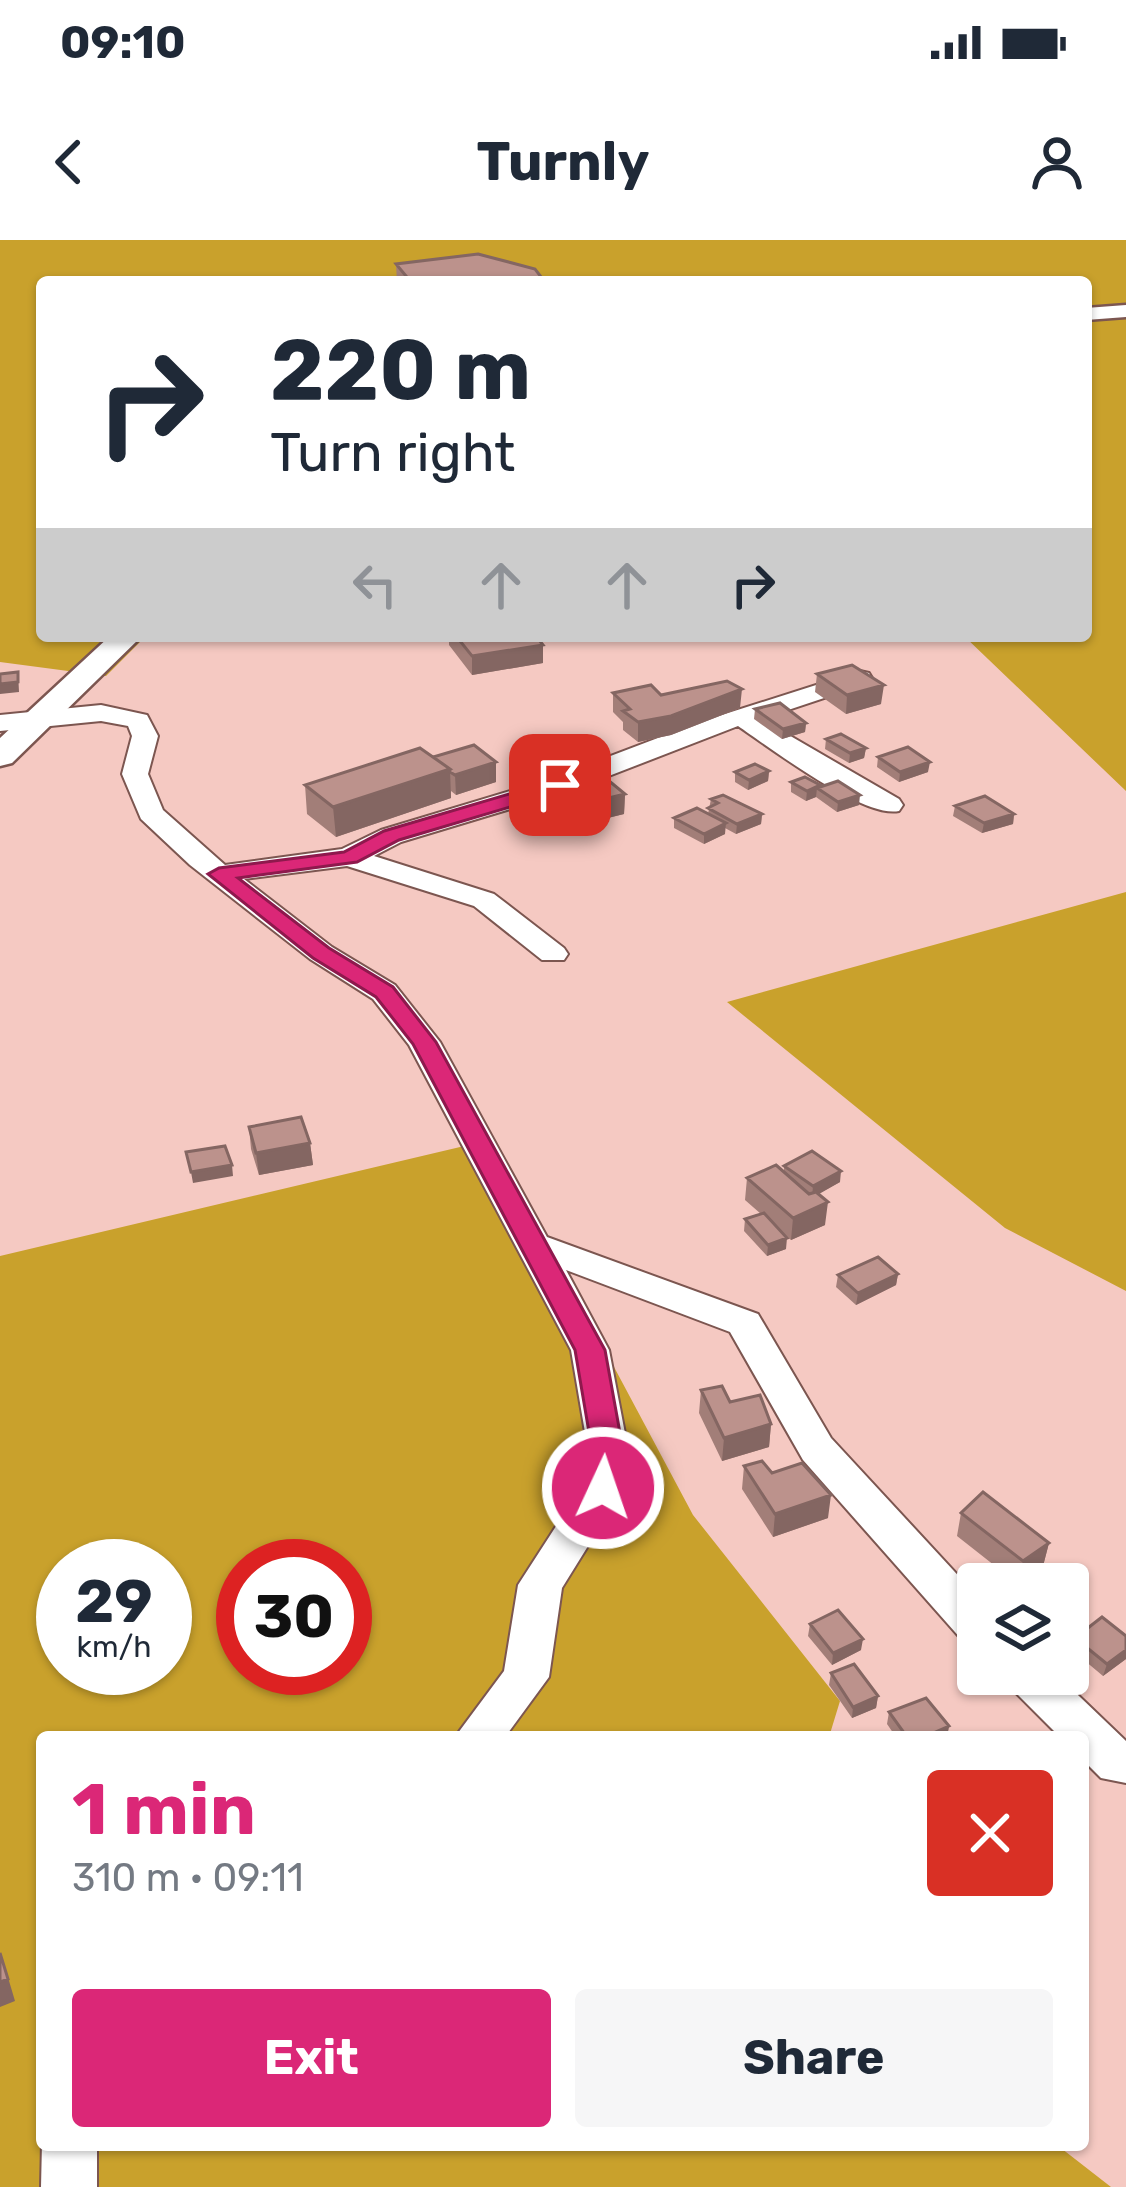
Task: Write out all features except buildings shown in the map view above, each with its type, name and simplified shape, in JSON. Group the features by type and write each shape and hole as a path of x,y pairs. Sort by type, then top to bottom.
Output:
{"street":[{"path":"1092,314 1126,311"},
{"path":"0,756 121,642"},
{"path":"219,874 349,857 391,836 560,785 821,687 867,676"},
{"path":"0,723 101,712 138,721 145,736 135,774 151,813 219,874 398,1006 424,1042 590,1350 607,1444 603,1488 540,1585 526,1677 483,1731"},
{"path":"741,717 821,769 889,805"},
{"path":"349,857 484,900 553,953"},
{"path":"531,1244 744,1323 817,1449 957,1604"},
{"path":"1048,1695 1085,1731"},
{"path":"1089,1735 1118,1763 1126,1763"},
{"path":"69,2151 69,2187"}],"shaded area":[{"path":"0,240 1126,240 1126,791 970,642 1092,642 1092,276 36,276 36,642 140,642 106,676 0,662"},
{"path":"1126,892 1126,1291 1005,1228 727,1002"},
{"path":"477,1143 574,1292 693,1515 840,1701 831,1731 36,1731 36,2151 1065,2151 1111,2187 0,2187 0,1256"}],"route":[{"path":"560,785 391,836 349,857 219,874 321,953 384,992 424,1042 590,1350 607,1444 603,1488"}]}
